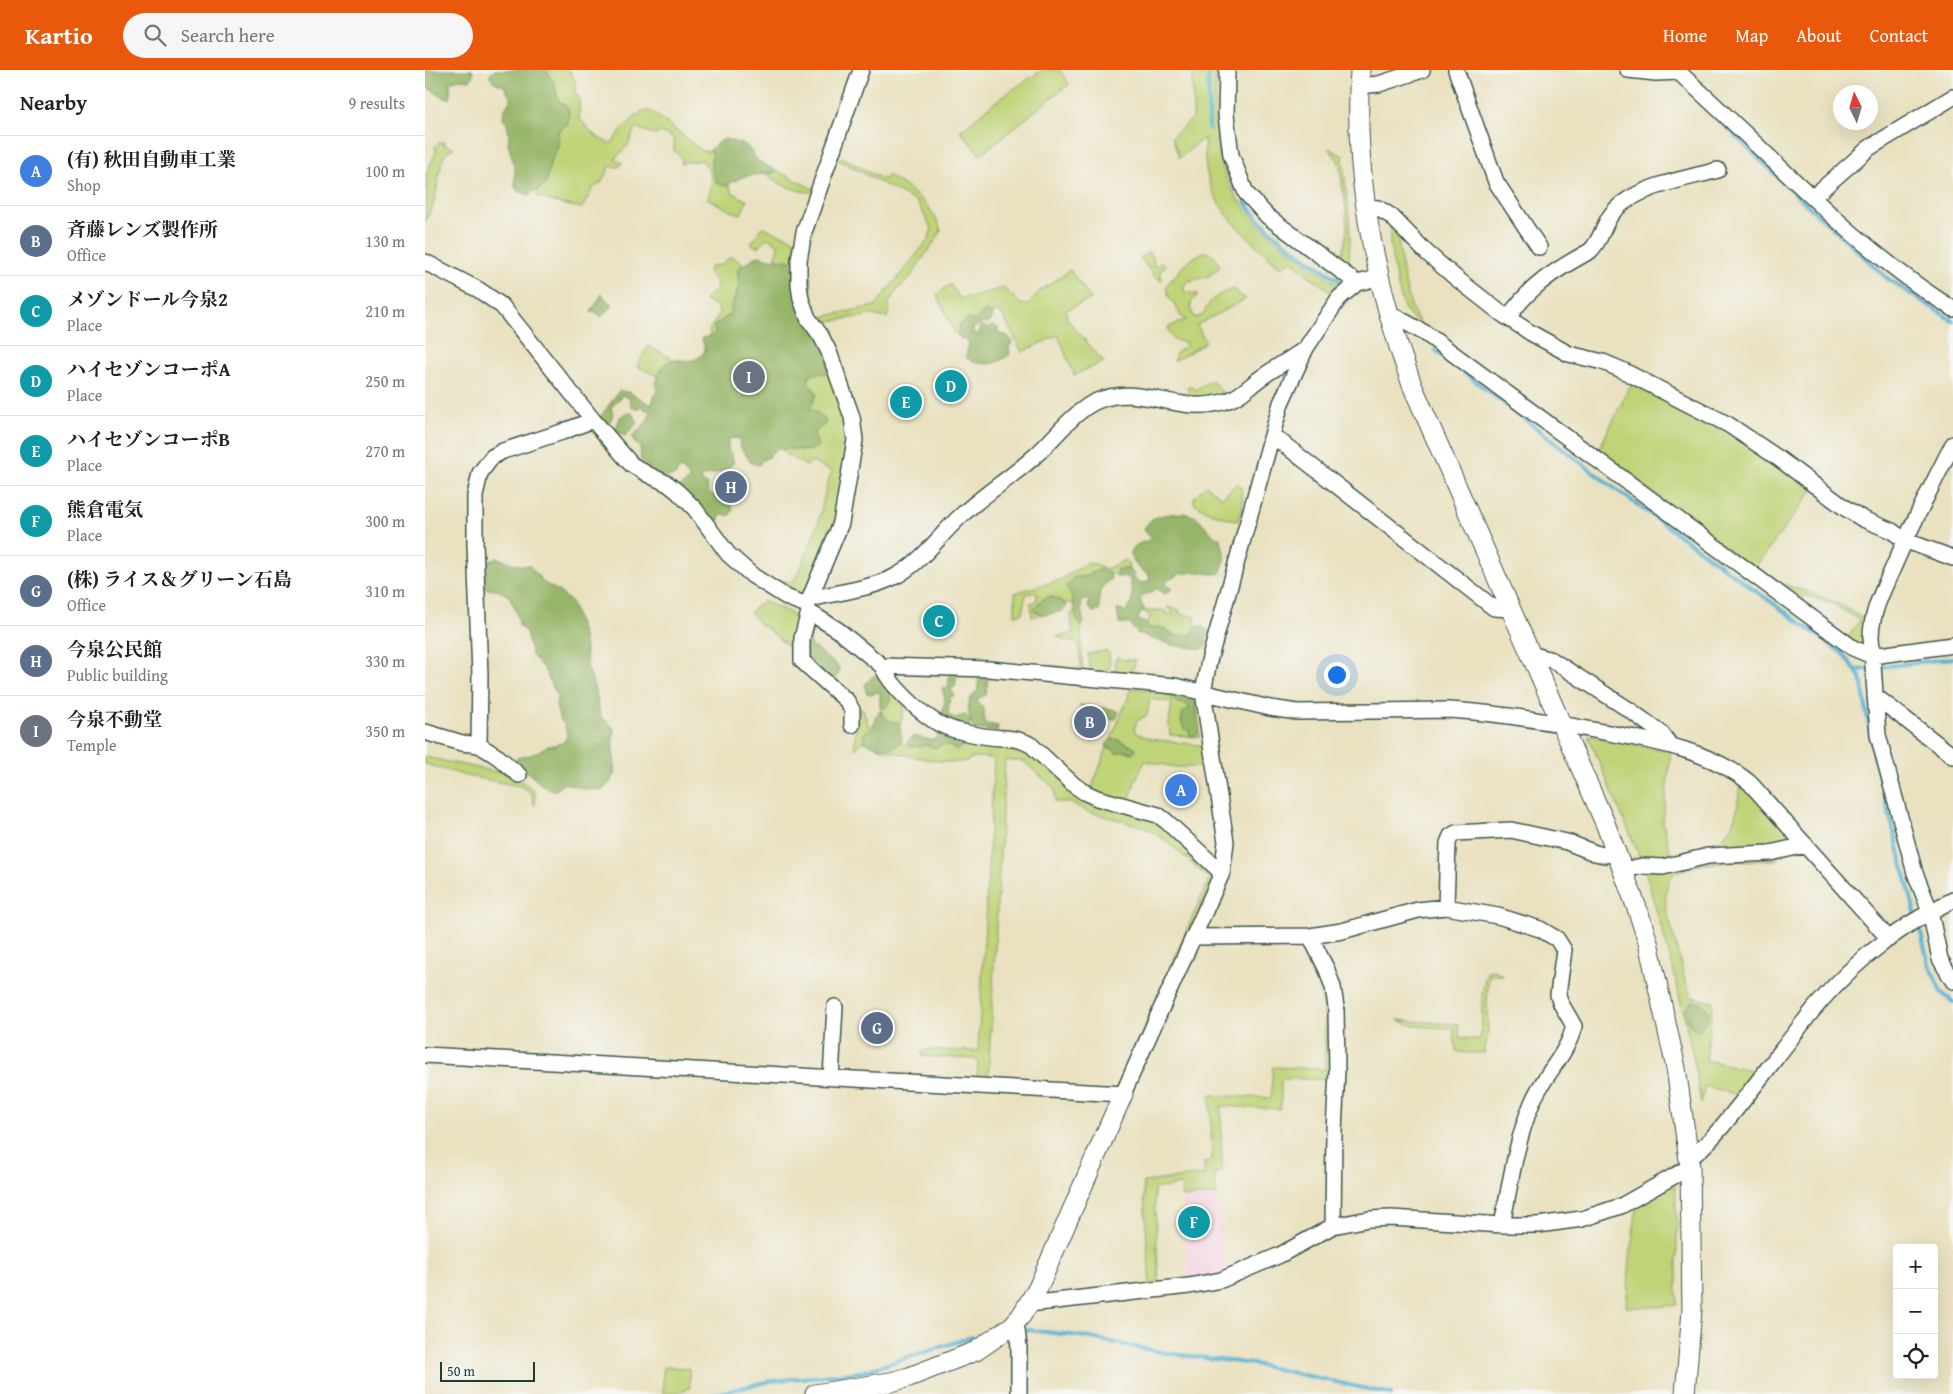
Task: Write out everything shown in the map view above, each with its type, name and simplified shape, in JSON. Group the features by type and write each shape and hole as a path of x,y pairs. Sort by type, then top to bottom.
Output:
{"street":[{"path":"852,725 852,710 847,701 802,661 802,638 809,605 841,523 855,440 853,417 829,352 804,308 799,285 799,254 804,232 861,70"},
{"path":"1227,70 1226,116 1231,156 1246,193 1267,216 1357,283"},
{"path":"1422,70 1379,84 1359,78 1359,142 1365,207 1379,278 1387,312 1411,385 1605,822 1639,911 1663,1006 1676,1068 1689,1163 1692,1310 1685,1394"},
{"path":"1456,70 1496,182 1539,247"},
{"path":"1628,70 1656,73 1678,71 1813,197 1895,270 1953,309"},
{"path":"1813,197 1869,148 1953,97"},
{"path":"1508,318 1523,298 1540,282 1590,251 1596,245 1605,222 1615,210 1630,199 1654,188 1718,170"},
{"path":"1365,207 1378,208 1391,216 1427,253 1456,278 1508,318 1555,347 1569,354 1610,364 1729,425 1863,519 1892,531 1904,540 1953,558"},
{"path":"425,262 479,290 502,306 593,420 631,464 668,484 686,499 728,554 753,576 788,598 809,605 883,666 886,674 904,696 937,722 949,728 981,736 1023,740 1084,792 1097,798 1158,815 1222,873"},
{"path":"815,1394 870,1386 909,1376 976,1351 993,1341 1016,1321 1029,1304 1222,873 1226,842 1203,692 1209,661 1281,403 1306,348 1339,298 1357,283 1379,278"},
{"path":"1387,312 1425,333 1853,648 1872,656 1953,645"},
{"path":"809,605 884,581 917,562 963,514 1001,482 1024,466 1087,405 1106,397 1132,394 1192,406 1212,405 1241,395 1263,376 1306,348"},
{"path":"479,745 480,675 475,496 480,473 492,457 503,451 593,420"},
{"path":"1272,435 1494,608 1511,609"},
{"path":"1953,444 1904,540 1877,604 1871,626 1878,734 1940,960 1953,981"},
{"path":"1530,654 1552,660 1631,711 1661,732 1670,745"},
{"path":"883,666 1017,671 1175,686 1271,708 1297,712 1450,710 1546,720 1670,745 1736,771 1763,797 1889,938"},
{"path":"1875,696 1953,756"},
{"path":"425,732 462,743 479,745 498,757 519,775"},
{"path":"1446,907 1449,843 1451,836 1456,833 1511,830 1567,842 1620,862 1642,866 1669,866 1708,856 1770,853 1806,845"},
{"path":"1029,1304 1194,1286 1221,1280 1280,1255 1333,1226 1369,1219 1391,1218 1502,1225 1538,1225 1582,1219 1603,1213 1641,1196 1689,1163 1761,1079 1800,1026 1835,984 1889,938 1928,912 1953,900"},
{"path":"1194,937 1310,936 1342,931 1418,910 1446,907 1498,916 1540,929 1557,939 1564,950 1558,995 1574,1026 1572,1035 1560,1060 1538,1091 1528,1113 1519,1145 1502,1225"},
{"path":"1310,936 1333,986 1336,1007 1337,1071 1333,1226"},
{"path":"831,1078 835,1008"},
{"path":"425,1055 1123,1094"},
{"path":"1016,1321 1019,1347 1019,1394"}],"shaded area":[{"path":"1216,1195 1227,1271 1188,1281 1183,1197"}],"green space":[{"path":"425,70 473,70 473,75 470,80 458,79 450,83 451,97 448,99 425,87"},
{"path":"495,70 547,70 554,81 558,100 569,110 568,124 558,131 558,147 550,163 546,184 529,195 518,191 515,187 515,168 508,144 507,124 503,119 504,111 511,99 504,86 494,82 489,75"},
{"path":"547,70 569,70 575,81 575,92 579,99 579,118 593,134 602,140 612,143 623,128 642,111 651,111 701,150 708,152 710,150 713,154 710,161 716,182 721,185 730,186 732,192 747,201 741,214 708,199 712,180 702,160 681,163 682,159 674,150 674,141 670,136 660,132 656,135 637,128 634,130 628,145 615,159 622,163 619,167 610,166 601,183 593,188 582,208 561,204 537,196 537,191 546,184 550,163 558,147 558,131 565,105 558,100 557,92"},
{"path":"1042,70 1060,70 1069,84 980,155 960,131 1000,98"},
{"path":"1193,70 1216,70 1218,145 1223,169 1232,189 1243,206 1272,236 1340,286 1335,295 1291,260 1281,268 1248,238 1228,216 1219,204 1208,177 1205,163 1204,138 1179,158 1172,137 1193,118"},
{"path":"725,139 746,145 758,161 777,171 742,177 727,185 719,184 712,170 711,161 713,154 710,150 717,143"},
{"path":"444,142 443,145 454,148 444,156 433,206 425,221 426,175 437,150 434,148 439,143"},
{"path":"1329,148 1343,156 1350,227 1347,269 1340,263 1347,231 1339,162"},
{"path":"842,157 884,180 887,175 904,186 932,212 941,230 912,276 898,289 888,305 887,318 871,315 819,323 816,318 875,306 928,240 932,229 917,202 837,159"},
{"path":"777,171 816,190 814,192 795,190 783,185 768,175"},
{"path":"1391,224 1397,228 1401,263 1407,291 1415,315 1420,323 1407,313 1401,297 1390,241"},
{"path":"764,227 789,237 796,242 793,263 789,260 775,258 778,246 774,241 767,238 758,247 751,244 761,228"},
{"path":"1149,252 1154,258 1153,265 1156,266 1163,262 1165,264 1165,267 1160,270 1162,281 1154,276 1141,259 1141,257"},
{"path":"1203,252 1214,256 1220,267 1207,277 1188,281 1183,287 1185,292 1198,294 1191,304 1195,318 1202,315 1214,299 1230,290 1233,289 1246,299 1197,325 1205,341 1202,345 1174,361 1176,353 1186,345 1185,342 1175,340 1171,336 1168,327 1186,320 1182,318 1169,298 1166,286 1188,261"},
{"path":"761,256 797,264 808,272 811,280 810,307 823,328 831,336 834,350 826,373 810,374 808,382 817,394 810,408 825,418 826,423 814,433 818,447 807,450 781,449 771,453 759,465 751,463 740,446 739,438 728,439 728,450 734,463 721,472 701,477 700,480 707,485 708,491 712,495 728,498 733,510 730,515 720,515 719,520 711,523 679,488 690,479 682,468 678,470 676,475 663,478 641,461 640,447 634,442 632,437 647,422 649,410 644,409 642,406 636,409 631,407 629,398 622,395 611,408 613,415 608,425 604,426 599,419 619,391 628,392 651,406 657,389 655,382 665,364 675,360 696,359 701,356 705,350 702,338 711,336 715,332 714,326 729,315 739,285 737,269 755,257"},
{"path":"732,257 743,264 737,269 739,285 729,315 714,326 715,332 710,337 711,327 720,312 717,311 718,307 704,300 717,287 716,281 708,270 712,266 721,265"},
{"path":"1070,270 1091,299 1066,310 1067,319 1104,362 1074,375 1058,335 1022,352 1002,314 995,311 992,314 988,312 983,313 975,321 968,319 959,325 958,334 955,333 937,295 949,285 951,285 960,299 1004,288 1021,304 1028,305 1040,291"},
{"path":"602,294 613,305 601,317 599,314 591,312"},
{"path":"983,312 992,314 993,318 988,323 982,323 973,328 973,332 980,334 980,326 982,325 987,328 994,326 998,328 998,333 1008,336 1012,342 1009,347 1010,354 1000,361 988,364 977,363 966,357 969,342 960,338 958,334 959,325 968,319 975,321"},
{"path":"648,346 675,360 661,371 659,377 637,366"},
{"path":"829,368 852,427 840,519 805,600 775,585 780,581 794,581 815,533 832,472 810,461 807,466 781,449 811,451 814,433 825,418 809,408 817,394 808,382 810,374 819,374"},
{"path":"1633,380 1730,430 1813,490 1754,569 1598,451"},
{"path":"1213,381 1225,396 1192,400 1187,388 1191,386 1195,390"},
{"path":"626,413 632,413 637,423 625,436 615,431 620,417"},
{"path":"1237,483 1241,486 1243,508 1238,521 1210,513 1194,503 1194,497 1206,485 1222,498"},
{"path":"1184,513 1197,517 1215,537 1220,538 1224,556 1222,569 1217,574 1192,572 1178,574 1169,579 1165,584 1172,587 1165,594 1156,588 1152,593 1142,596 1140,600 1144,609 1138,620 1147,624 1148,628 1154,629 1159,626 1175,636 1191,635 1197,626 1201,626 1209,631 1206,647 1202,649 1171,645 1137,633 1130,624 1119,623 1117,610 1122,609 1125,612 1131,605 1132,596 1129,578 1124,576 1118,577 1116,575 1117,569 1129,569 1135,579 1141,583 1147,582 1150,578 1148,574 1137,566 1130,553 1137,545 1152,539 1144,530 1147,525 1150,521 1161,516"},
{"path":"497,558 522,566 529,565 544,583 560,592 572,603 583,636 588,668 597,697 600,716 614,728 615,771 612,780 603,790 584,789 564,783 557,790 551,789 517,766 517,758 531,755 548,746 563,743 567,736 565,725 560,720 556,706 557,696 544,669 532,655 526,632 520,627 515,608 509,596 500,591 483,588 478,567"},
{"path":"1125,560 1128,562 1129,569 1117,569 1116,575 1100,569 1092,575 1080,577 1070,591 1074,605 1056,598 1039,602 1034,611 1042,614 1032,617 1031,603 1036,601 1036,592 1026,594 1022,614 1015,615 1015,593 1059,580 1088,563 1096,564 1106,569"},
{"path":"1100,569 1109,572 1111,579 1101,590 1099,611 1093,612 1088,606 1089,602 1087,599 1082,601 1081,611 1084,623 1080,626 1071,596 1066,587 1074,577 1085,577"},
{"path":"1782,584 1827,599 1848,609 1867,622 1864,644 1861,646 1847,639 1860,620 1832,604 1805,595 1799,605 1778,589"},
{"path":"1051,596 1066,604 1063,611 1045,615 1034,611 1034,607 1043,599"},
{"path":"764,601 791,613 797,622 796,627 800,634 795,652 764,626 761,626 750,612"},
{"path":"1167,607 1180,610 1179,614 1196,617 1194,624 1197,626 1191,635 1175,636 1165,628 1148,628 1147,624 1150,616 1143,611 1144,609 1146,611 1165,610 1166,614 1173,614"},
{"path":"1074,611 1080,626 1082,626 1083,672 1054,669 1052,666 1073,669 1080,668 1081,666 1078,644 1057,636 1073,634 1071,615"},
{"path":"812,627 814,630 810,640 811,648 816,648 840,669 838,675 832,681 810,664 805,648"},
{"path":"1105,651 1109,653 1110,658 1110,667 1107,675 1090,673 1088,654"},
{"path":"1118,656 1123,660 1136,660 1130,673 1133,676 1116,676 1115,661"},
{"path":"950,670 989,671 986,695 977,699 977,701 984,709 984,722 998,726 997,732 974,729 971,721 969,705 971,697 974,697 974,693 977,693 979,676 957,674 955,687 951,688 954,696 950,696 948,715 955,718 965,715 970,721 967,728 942,719 945,699 942,688 948,688"},
{"path":"881,675 884,682 883,685 887,686 890,692 890,700 885,708 880,706 880,692 869,694 866,692 865,685 873,676"},
{"path":"1132,688 1196,696 1200,737 1170,735 1169,723 1172,702 1150,699 1147,715 1137,721 1134,729 1136,733 1151,739 1199,745 1205,752 1207,767 1175,767 1145,761 1136,779 1128,803 1090,792 1107,748 1133,753 1136,748 1111,739"},
{"path":"1164,690 1181,690 1191,702 1195,702 1200,728 1196,735 1191,737 1188,730 1184,729 1181,721 1183,712 1189,709 1188,705 1176,702 1165,694"},
{"path":"891,692 905,705 900,726 898,722 893,722 883,717 880,706 885,708"},
{"path":"1079,705 1112,709 1119,712 1116,719 1109,719 1086,710"},
{"path":"859,709 863,709 870,729 863,734 864,742 862,741 855,749 855,738"},
{"path":"880,711 883,717 899,724 902,738 901,743 892,748 874,746 864,742 865,731 872,727 875,717"},
{"path":"936,730 943,732 944,739 959,742 961,748 957,750 944,744 934,748 927,745 914,747 907,744 913,736 931,740 938,739"},
{"path":"943,732 954,736 954,740 959,745 966,747 974,744 1016,742 1072,787 1159,821 1217,873 1120,1082 1210,877 1205,875 1167,841 1144,827 1086,811 1072,803 1055,802 1055,789 1023,761 1005,760 988,1081 977,1080 978,1062 975,1059 922,1056 922,1052 926,1050 978,1051 994,760 992,758 980,757 967,761 947,762 906,755 874,746 888,748 901,743 911,747 927,745 931,747 944,740"},
{"path":"1588,736 1671,751 1663,822 1672,860 1641,860"},
{"path":"1111,739 1136,748 1135,752 1125,751 1116,753 1110,747 1107,748 1106,744"},
{"path":"425,757 497,772 499,763 532,789 535,794 535,806 531,793 520,786 467,776 425,764"},
{"path":"1740,781 1795,839 1790,845 1710,849 1731,827 1738,802"},
{"path":"1779,858 1774,860 1719,863 1689,868 1677,872 1668,883 1666,907 1686,984 1692,997 1713,1002 1706,1060 1760,1072 1741,1096 1705,1086 1701,1104 1694,1060 1673,968 1645,871 1695,863"},
{"path":"1298,941 1308,941 1330,989 1332,1079 1281,1079 1281,1109 1221,1106 1222,1171 1215,1173 1216,1195 1183,1197 1181,1185 1154,1189 1159,1286 1150,1287 1143,1182 1204,1175 1204,1162 1212,1161 1210,1095 1271,1098 1273,1067 1325,1069 1325,1023 1322,996"},
{"path":"1494,970 1503,975 1489,975 1487,1003 1488,1035 1484,1053 1456,1051 1453,1028 1411,1025 1398,1020 1456,1024 1458,1025 1460,1038 1480,1039 1484,983 1487,971"},
{"path":"1690,1002 1702,1003 1709,1011 1707,1020 1698,1032 1689,1024 1685,1011"},
{"path":"1675,1182 1677,1305 1626,1307 1637,1204 1651,1198"},
{"path":"663,1368 689,1368 690,1387 674,1394 663,1394"}],"waterway":[{"path":"1208,70 1209,129"},
{"path":"1717,118 1888,279 1953,321"},
{"path":"1226,162 1237,190"},
{"path":"1245,202 1276,236 1340,281"},
{"path":"1435,350 1606,482 1843,654 1861,678 1874,756 1916,916"},
{"path":"1882,667 1953,658"},
{"path":"1855,670 1868,669"},
{"path":"1918,922 1928,961 1941,992 1953,1002"},
{"path":"1028,1330 1080,1336 1166,1353 1253,1364 1391,1394"},
{"path":"715,1394 771,1381 862,1372 972,1337"}],"place":[{"name":"今泉不動堂","path":"749,377"},
{"name":"ハイセゾンコーポA","path":"951,386"},
{"name":"ハイセゾンコーポB","path":"906,402"},
{"name":"今泉公民館","path":"731,487"},
{"name":"メゾンドール今泉2","path":"939,621"},
{"name":"斉藤レンズ製作所","path":"1090,722"},
{"name":"(有) 秋田自動車工業","path":"1181,790"},
{"name":"(株) ライス＆グリーン石島","path":"877,1028"},
{"name":"熊倉電気","path":"1194,1222"}]}
